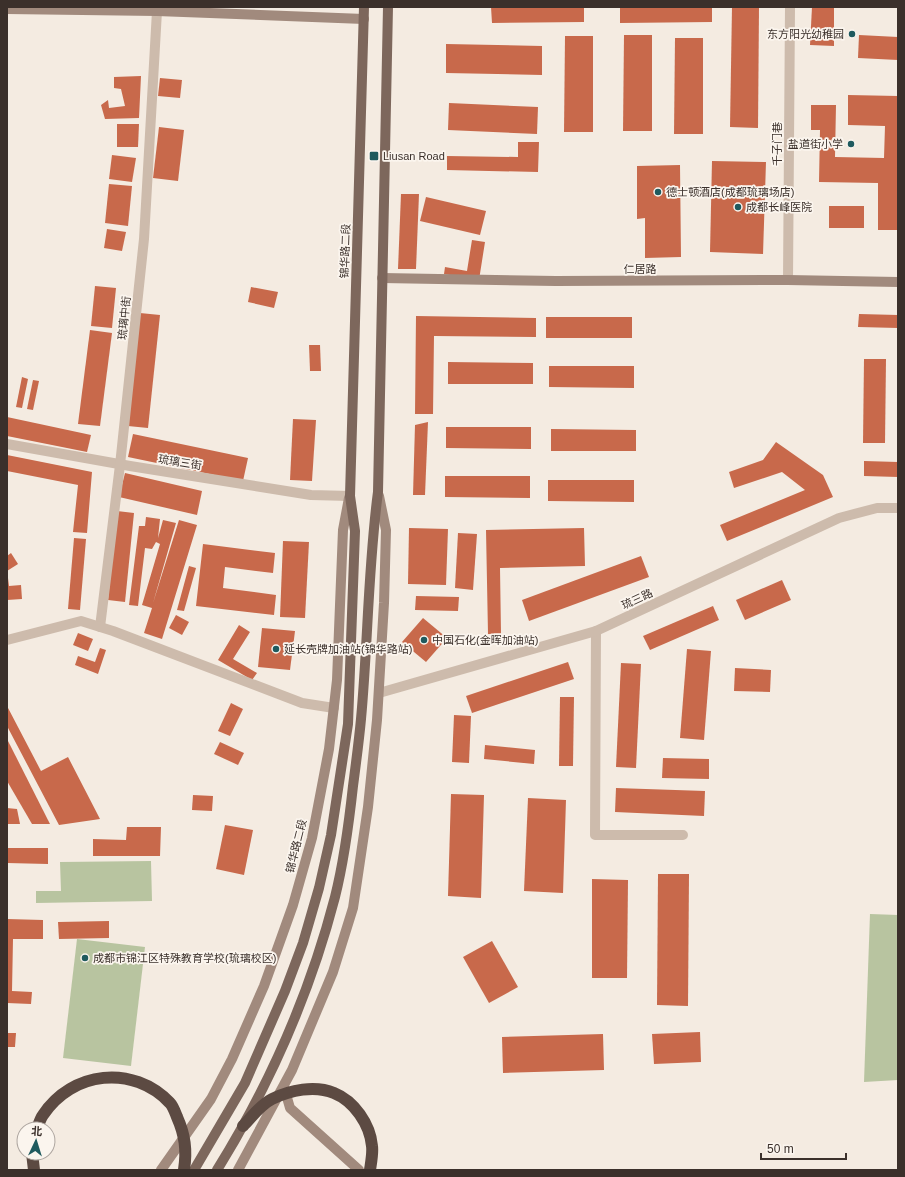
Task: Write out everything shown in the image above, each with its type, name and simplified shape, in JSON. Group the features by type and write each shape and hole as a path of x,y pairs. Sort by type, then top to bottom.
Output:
{"highway":[{"path":"40,1121 42,1116 54,1102 68,1090 85,1081 112,1077 133,1080 154,1089 171,1104 182,1129 186,1153 184,1170"},
{"path":"243,1126 263,1105 272,1099 290,1092 308,1089 334,1092 347,1100 359,1113 367,1128 372,1145 370,1170"}],"main road":[{"name":"锦华路二段","path":"161,1170 211,1099 232,1060 264,986 293,905 312,838 328,749 337,680 343,530 350,496 364,7"},
{"path":"217,1170 243,1126 282,1049 314,966 335,898 344,858 361,718 373,532 378,492 388,7"},
{"path":"7,9 158,9 364,19"},
{"name":"仁居路","path":"382,278 556,281 788,280 898,282"},
{"path":"238,1170 292,1070 333,972 353,908 368,807 379,693 386,530 378,492"},
{"name":"锦华路二段","path":"194,1170 244,1083 285,991 303,944 319,888 331,835 348,724 356,531 350,496"},
{"path":"284,1086 290,1108 359,1170"}],"street":[{"name":"千子门巷","path":"788,280 790,7"},
{"name":"琉璃中街","path":"100,627 120,465 144,239 158,9"},
{"name":"琉璃三街","path":"7,444 120,465 311,495 350,496"},
{"name":"琉三路","path":"379,693 596,631 839,518 877,508 898,508"},
{"path":"7,640 81,621 302,703 334,708"},
{"path":"596,631 596,834 683,835"}],"green space":[{"path":"151,861 152,901 36,903 36,891 61,891 60,862"},
{"path":"870,914 898,915 898,1080 864,1082"},
{"path":"77,939 145,947 131,1066 63,1058"}],"building":[{"path":"491,7 584,7 584,22 492,23"},
{"path":"620,7 712,7 712,22 620,23"},
{"path":"732,7 759,7 758,128 730,127"},
{"path":"812,7 834,7 834,46 810,45"},
{"path":"624,35 652,35 652,131 623,131"},
{"path":"859,35 898,37 898,60 858,58"},
{"path":"565,36 593,36 593,132 564,132"},
{"path":"675,38 703,38 703,134 674,134"},
{"path":"446,44 542,46 542,75 446,73"},
{"path":"141,76 139,118 105,119 101,105 108,100 109,108 125,106 121,89 114,88 114,77"},
{"path":"160,78 182,80 180,98 158,96"},
{"path":"848,95 898,96 898,230 878,230 878,183 819,182 820,130 811,130 811,105 836,105 835,157 884,158 885,126 848,125"},
{"path":"449,103 538,107 537,134 448,130"},
{"path":"117,124 139,124 138,147 117,147"},
{"path":"159,127 184,130 178,181 153,178"},
{"path":"518,142 539,142 538,172 447,170 447,156 518,157"},
{"path":"112,155 136,158 132,182 109,179"},
{"name":"成都长峰医院","path":"712,161 766,162 763,254 710,252"},
{"name":"德士顿酒店(成都琉璃场店)","path":"680,165 681,257 645,258 645,218 637,219 637,166"},
{"path":"109,184 132,186 128,226 105,223"},
{"path":"401,194 419,194 416,269 398,269"},
{"path":"426,197 486,211 480,235 420,221"},
{"path":"829,206 864,206 864,228 829,228"},
{"path":"107,229 126,232 122,251 104,248"},
{"path":"472,240 485,242 479,280 444,274 445,267 467,271"},
{"path":"95,286 116,288 112,328 91,326"},
{"path":"251,287 278,292 274,308 248,302"},
{"path":"140,313 160,315 148,428 128,426"},
{"path":"859,314 898,315 898,328 858,327"},
{"path":"416,316 536,318 536,337 434,336 433,414 415,414"},
{"path":"546,317 632,317 632,338 546,338"},
{"path":"90,330 112,333 100,426 78,424"},
{"path":"309,345 320,345 321,371 310,371"},
{"path":"864,359 886,359 885,443 863,443"},
{"path":"448,362 533,363 533,384 448,384"},
{"path":"549,366 634,366 634,388 549,387"},
{"path":"22,377 28,379 22,408 16,407"},
{"path":"33,380 39,381 33,410 27,409"},
{"path":"7,417 91,435 87,452 7,436"},
{"path":"293,419 316,420 312,481 290,480"},
{"path":"428,422 425,495 413,495 415,425"},
{"path":"446,427 531,427 531,449 446,448"},
{"path":"551,429 636,430 636,451 551,451"},
{"path":"133,434 248,458 243,481 128,457"},
{"path":"776,442 823,475 833,497 727,541 720,525 805,490 782,472 734,488 729,472 763,460"},
{"path":"7,455 92,472 87,533 73,532 78,485 7,471"},
{"path":"864,461 898,462 898,477 864,476"},
{"path":"125,473 202,491 197,515 119,497"},
{"path":"445,476 530,476 530,498 445,497"},
{"path":"548,480 634,480 634,502 548,501"},
{"path":"117,511 134,513 125,602 108,600"},
{"path":"146,517 160,519 158,538 163,520 176,523 153,603 179,520 197,525 162,639 144,633 152,608 142,605 160,544 156,542 152,549 145,548 138,606 129,605 139,526 145,526"},
{"path":"409,528 448,529 446,585 408,584"},
{"path":"584,528 585,566 500,568 501,634 488,634 486,530"},
{"path":"458,533 477,534 473,590 455,588"},
{"path":"74,538 86,539 80,610 68,609"},
{"path":"283,541 309,542 305,618 280,617"},
{"path":"203,544 275,553 273,573 225,567 223,588 276,595 274,615 196,606"},
{"path":"11,553 18,564 7,571 7,556"},
{"path":"641,556 649,577 529,621 522,600"},
{"path":"189,566 196,568 184,611 177,610"},
{"path":"7,578 9,586 21,585 22,599 7,600"},
{"path":"782,580 791,600 745,620 736,600"},
{"path":"416,596 459,597 458,611 415,610"},
{"path":"713,606 719,620 650,650 643,636"},
{"path":"176,615 189,622 182,635 169,628"},
{"name":"中国石化(金晖加油站)","path":"423,618 447,638 426,662 402,642"},
{"path":"239,625 250,632 233,659 257,673 252,680 218,660"},
{"name":"延长壳牌加油站(锦华路站)","path":"262,628 295,631 290,670 258,667"},
{"path":"78,633 93,639 88,651 73,645"},
{"path":"100,648 106,650 98,674 75,665 78,656 95,662"},
{"path":"687,649 711,651 704,740 680,738"},
{"path":"568,662 574,679 472,713 466,696"},
{"path":"621,663 641,664 636,768 616,767"},
{"path":"735,668 771,670 770,692 734,691"},
{"path":"560,697 574,697 573,766 559,766"},
{"path":"231,703 243,709 230,736 218,731"},
{"path":"7,706 41,771 68,757 100,819 59,825 7,726"},
{"path":"454,715 471,716 469,763 452,762"},
{"path":"7,739 50,824 32,824 7,781"},
{"path":"220,742 244,753 238,765 214,754"},
{"path":"485,745 535,750 534,764 484,759"},
{"path":"663,758 709,759 709,779 662,778"},
{"path":"616,788 705,791 704,816 615,812"},
{"path":"451,794 484,795 481,898 448,896"},
{"path":"193,795 213,796 212,811 192,810"},
{"path":"528,798 566,800 563,893 524,891"},
{"path":"7,808 17,809 20,824 7,824"},
{"path":"225,825 253,830 244,875 216,869"},
{"path":"127,827 161,827 160,856 93,856 93,839 126,840"},
{"path":"7,848 48,848 48,864 7,863"},
{"path":"658,874 689,874 688,1006 657,1005"},
{"path":"592,879 628,880 627,978 592,978"},
{"path":"7,919 43,920 43,939 13,939 12,991 32,992 31,1004 7,1003"},
{"path":"109,921 109,938 59,939 58,922"},
{"path":"492,941 518,987 489,1003 463,957"},
{"path":"700,1032 701,1062 654,1064 652,1034"},
{"path":"7,1033 16,1033 15,1047 7,1047"},
{"path":"603,1034 604,1070 503,1073 502,1037"}],"place":[{"name":"东方阳光幼稚园","path":"852,34"},
{"name":"盐道街小学","path":"851,144"},
{"name":"Liusan Road","path":"374,156"},
{"name":"德士顿酒店(成都琉璃场店)","path":"658,192"},
{"name":"成都长峰医院","path":"738,207"},
{"name":"中国石化(金晖加油站)","path":"424,640"},
{"name":"延长壳牌加油站(锦华路站)","path":"276,649"},
{"name":"成都市锦江区特殊教育学校(琉璃校区)","path":"85,958"}]}
